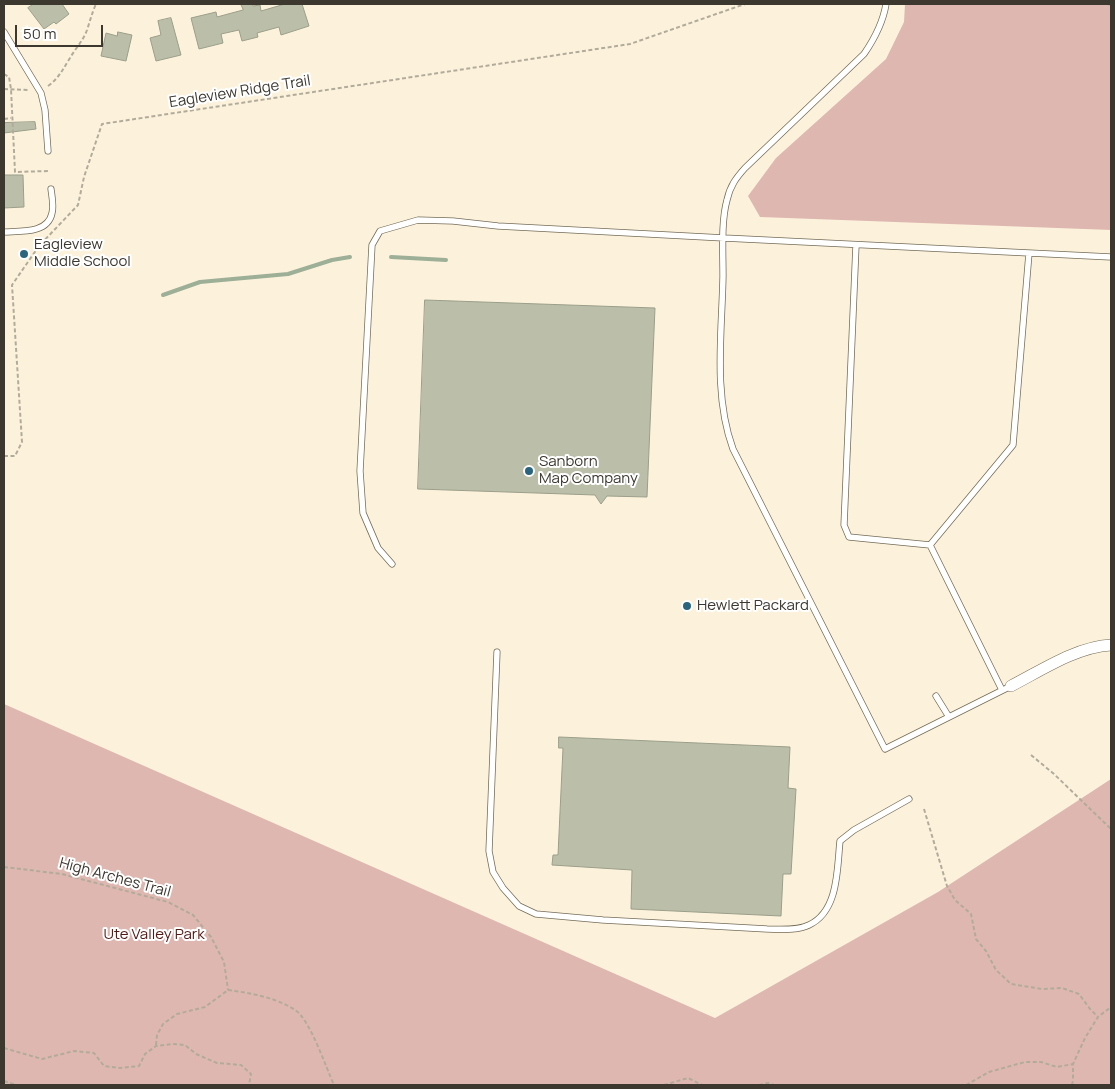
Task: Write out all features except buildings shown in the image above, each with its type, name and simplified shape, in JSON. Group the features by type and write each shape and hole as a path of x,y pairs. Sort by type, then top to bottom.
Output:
{"street":[{"path":"1007,688 1086,650 1111,645"}],"lane":[{"path":"886,4 874,40 864,54 734,179 726,203 720,383 722,411 726,431 733,449 885,750 1007,688 930,545"},
{"path":"4,32 39,90 45,110 48,151"},
{"path":"4,232 28,231 39,228 50,219 53,212 51,189"},
{"path":"392,564 378,548 363,513 360,471 372,245 380,231 418,220 724,238 1111,257"},
{"path":"856,245 844,525 849,537 930,545"},
{"path":"930,545 1013,445 1029,253"},
{"path":"497,652 489,851 493,872 503,888 519,906 536,914 603,920 766,929 788,929 808,926 821,917 829,905 834,886 840,841 854,830 909,799"},
{"path":"936,696 949,717"}],"path":[{"path":"4,89 39,90 54,81 62,73 87,31 96,4"},
{"name":"Eagleview Ridge Trail","path":"39,246 78,205 84,177 102,124 630,44 745,4"},
{"path":"1107,4 1111,5"},
{"path":"4,74 9,77 11,89 15,172 50,172"},
{"path":"4,119 12,118"},
{"path":"4,456 15,456 22,442 12,285 39,246 42,236 39,228"},
{"path":"1031,755 1054,774 1111,829"},
{"path":"924,809 947,886 955,900 971,914 976,939 986,951 996,970 1011,984 1042,989 1062,988 1079,994 1098,1017"},
{"name":"High Arches Trail","path":"4,867 62,874 168,902 193,915 211,937 224,962 228,990"},
{"path":"156,1046 157,1036 163,1024 177,1014 205,1007 228,990 257,994 296,1010 310,1030 334,1085"},
{"path":"1072,1085 1074,1080 1074,1064 1085,1038 1098,1017 1111,1008"},
{"path":"4,1048 42,1059 74,1052 94,1053 104,1066 120,1068 139,1066 145,1054 156,1046 186,1044 196,1054 216,1063 241,1065 251,1074 249,1085"},
{"path":"966,1085 989,1072 1025,1062 1041,1062 1057,1067 1074,1064"},
{"path":"664,1085 688,1078 702,1085"},
{"path":"4,1081 18,1085"},
{"path":"759,1085 768,1083 774,1085"}],"green space":[{"path":"905,4 1111,4 1111,230 760,217 748,196 776,158 886,59 904,22"},
{"name":"Ute Valley Park","path":"4,704 715,1018 938,892 1111,779 1111,1085 4,1085"}],"waterway":[{"path":"163,295 200,282 288,274 332,260 350,257"},
{"path":"391,257 446,260"}],"place":[{"name":"Eagleview Middle School","path":"24,254"},
{"name":"Sanborn Map Company","path":"529,471"},
{"name":"Hewlett Packard","path":"687,606"}]}
